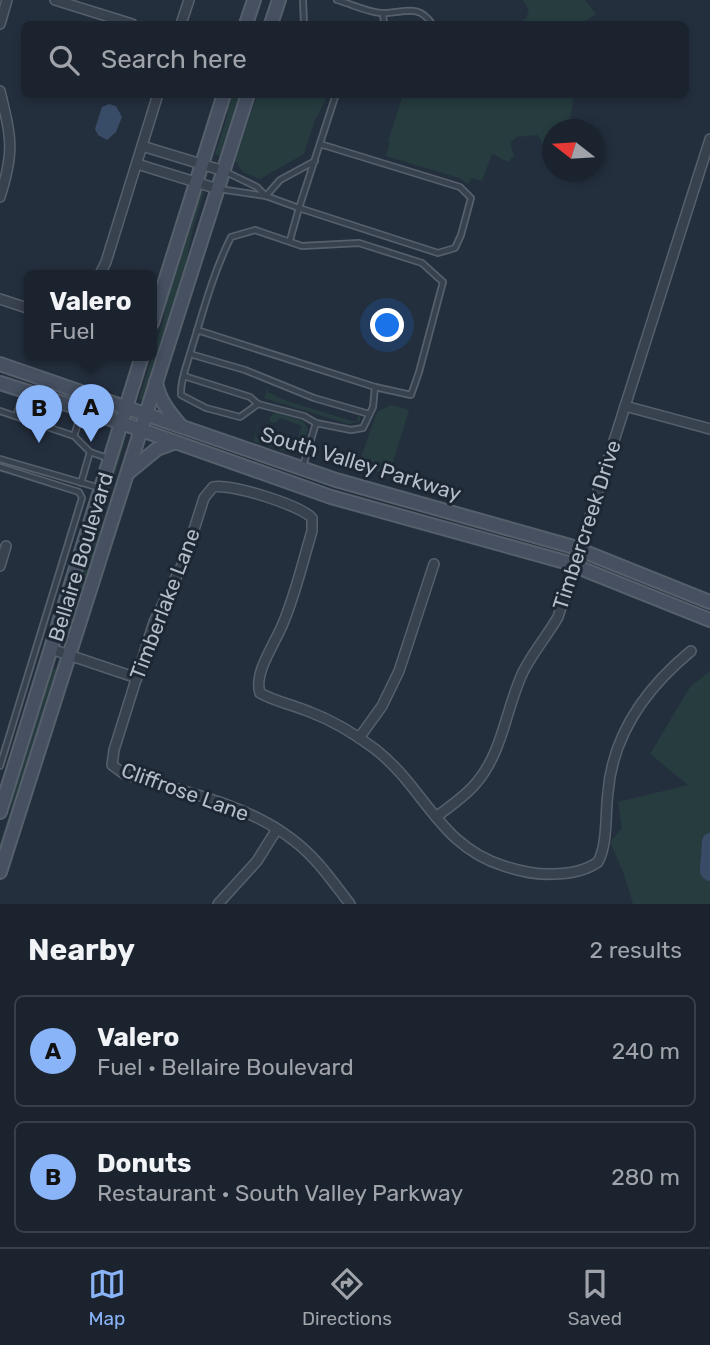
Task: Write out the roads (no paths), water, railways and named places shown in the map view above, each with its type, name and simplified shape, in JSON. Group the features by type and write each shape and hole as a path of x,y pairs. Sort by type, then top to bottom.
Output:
{"main road":[{"path":"247,21 254,0"},
{"path":"272,21 279,0"},
{"path":"157,307 223,98"},
{"name":"Bellaire Boulevard","path":"0,872 247,98"},
{"name":"Bellaire Boulevard","path":"0,812 140,361"},
{"name":"South Valley Parkway","path":"0,364 302,469 580,550 710,602"},
{"path":"156,380 158,392 166,408 184,429"},
{"name":"South Valley Parkway","path":"0,383 82,409 331,498 575,566 710,620"},
{"path":"126,475 157,449 173,443"}],"street":[{"path":"0,24 7,0"},
{"path":"55,0 122,21"},
{"path":"182,21 189,0"},
{"path":"0,91 12,149 0,197"},
{"path":"102,270 158,98"},
{"name":"Timbercreek Drive","path":"436,817 467,793 488,767 497,749 514,693 535,650 558,617 710,139"},
{"path":"142,146 224,171"},
{"path":"137,164 218,189"},
{"path":"0,299 24,307"},
{"path":"625,406 710,429"},
{"name":"Timberlake Lane","path":"112,765 114,750 154,622 184,561 204,498 213,487 227,486 301,509 312,518 312,531 293,595 285,620 267,658 258,690 268,698 324,717 359,738"},
{"path":"0,566 6,546"},
{"path":"434,564 399,671 382,706 359,738 394,765 450,835 469,851 494,863 526,873 564,874 598,862 602,849 609,780 627,725 649,691 691,651"},
{"path":"51,649 137,677"},
{"name":"Cliffrose Lane","path":"112,765 124,774 238,810 277,829 293,839 326,870 350,904"},
{"path":"218,904 257,861 277,829"}],"lane":[{"path":"303,0 304,21"},
{"path":"337,0 383,13 410,9 430,21"},
{"path":"383,13 384,21"},
{"path":"290,240 334,98"},
{"path":"218,189 266,196 438,253 455,248 471,198 460,187 320,144"},
{"path":"266,196 280,180 315,161"},
{"path":"224,171 257,187 266,196"},
{"path":"197,330 411,396 443,282 422,263 359,243 302,246 255,230 231,237 216,267 197,330 190,354 181,395 206,408 240,417 258,404"},
{"path":"190,354 245,370 314,398 369,414"},
{"path":"184,376 250,397 258,404 304,416 316,423 351,430 363,428 375,387"},
{"path":"16,416 25,391"},
{"path":"74,436 82,409"},
{"path":"0,411 74,436 90,452 110,459"},
{"path":"302,469 316,423"},
{"path":"81,482 90,452"},
{"path":"0,458 101,488"},
{"path":"0,467 79,492 82,498 0,766"}],"water":[{"path":"109,104 116,106 122,117 116,132 107,140 98,135 95,129 102,107"}],"waterway":[{"path":"710,841 710,873"}],"place":[{"name":"Valero","path":"91,442"},
{"name":"Donuts","path":"39,443"}]}
